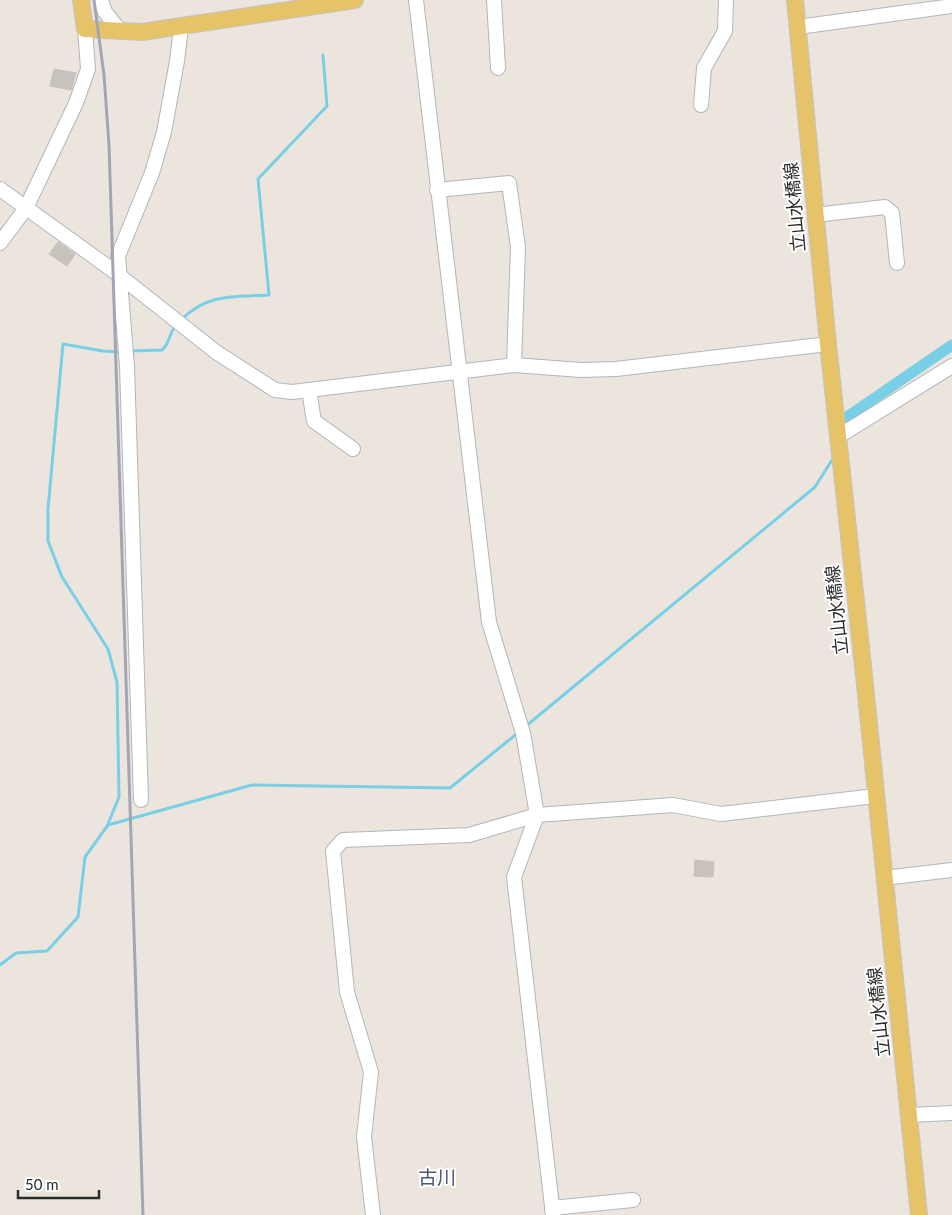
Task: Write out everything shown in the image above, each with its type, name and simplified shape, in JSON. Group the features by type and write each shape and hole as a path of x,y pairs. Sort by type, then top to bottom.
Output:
{"main road":[{"path":"81,0 85,29 122,32 181,28 354,0"},
{"name":"立山水橋線","path":"795,0 828,344 919,1215"}],"street":[{"path":"101,0 105,12 122,32"},
{"path":"416,0 458,373 489,622 523,733 537,815 514,877 553,1211 633,1200"},
{"path":"494,0 498,68"},
{"path":"701,106 704,68 725,31 726,0"},
{"path":"798,27 952,6"},
{"path":"141,800 127,366 118,256 152,173 164,132 178,61 181,28"},
{"path":"0,243 26,208 76,103 88,69 85,29"},
{"path":"437,190 509,183 518,247 514,365"},
{"path":"0,189 118,274 216,352 275,390 292,392 514,365 581,370 616,370 828,344"},
{"path":"815,215 885,207 892,212 897,263"},
{"path":"839,436 952,366"},
{"path":"309,390 314,421 353,449"},
{"path":"372,1215 364,1137 371,1072 347,992 333,851 343,840 469,835 537,815 673,805 721,814 875,796"},
{"path":"884,878 952,870"},
{"path":"909,1115 952,1113"}],"building":[{"path":"54,69 76,73 71,90 50,86"},
{"path":"58,242 75,254 67,266 49,254"},
{"path":"695,860 714,862 713,877 694,876"}],"waterway":[{"path":"182,319 192,311 212,301 223,298 269,295 258,179 327,106 323,55"},
{"path":"130,351 162,350 176,325"},
{"path":"108,824 119,797 117,682 108,649 62,577 48,541 48,509 63,344 121,352"},
{"path":"844,423 847,417 952,345"},
{"path":"526,726 815,487 832,460"},
{"path":"0,965 16,953 47,951 78,917 85,857 108,825 252,785 450,788 519,732"}],"railway":[{"path":"94,0 104,75 109,145 143,1215"}],"district":[{"name":"古川","path":"437,1177"}]}
